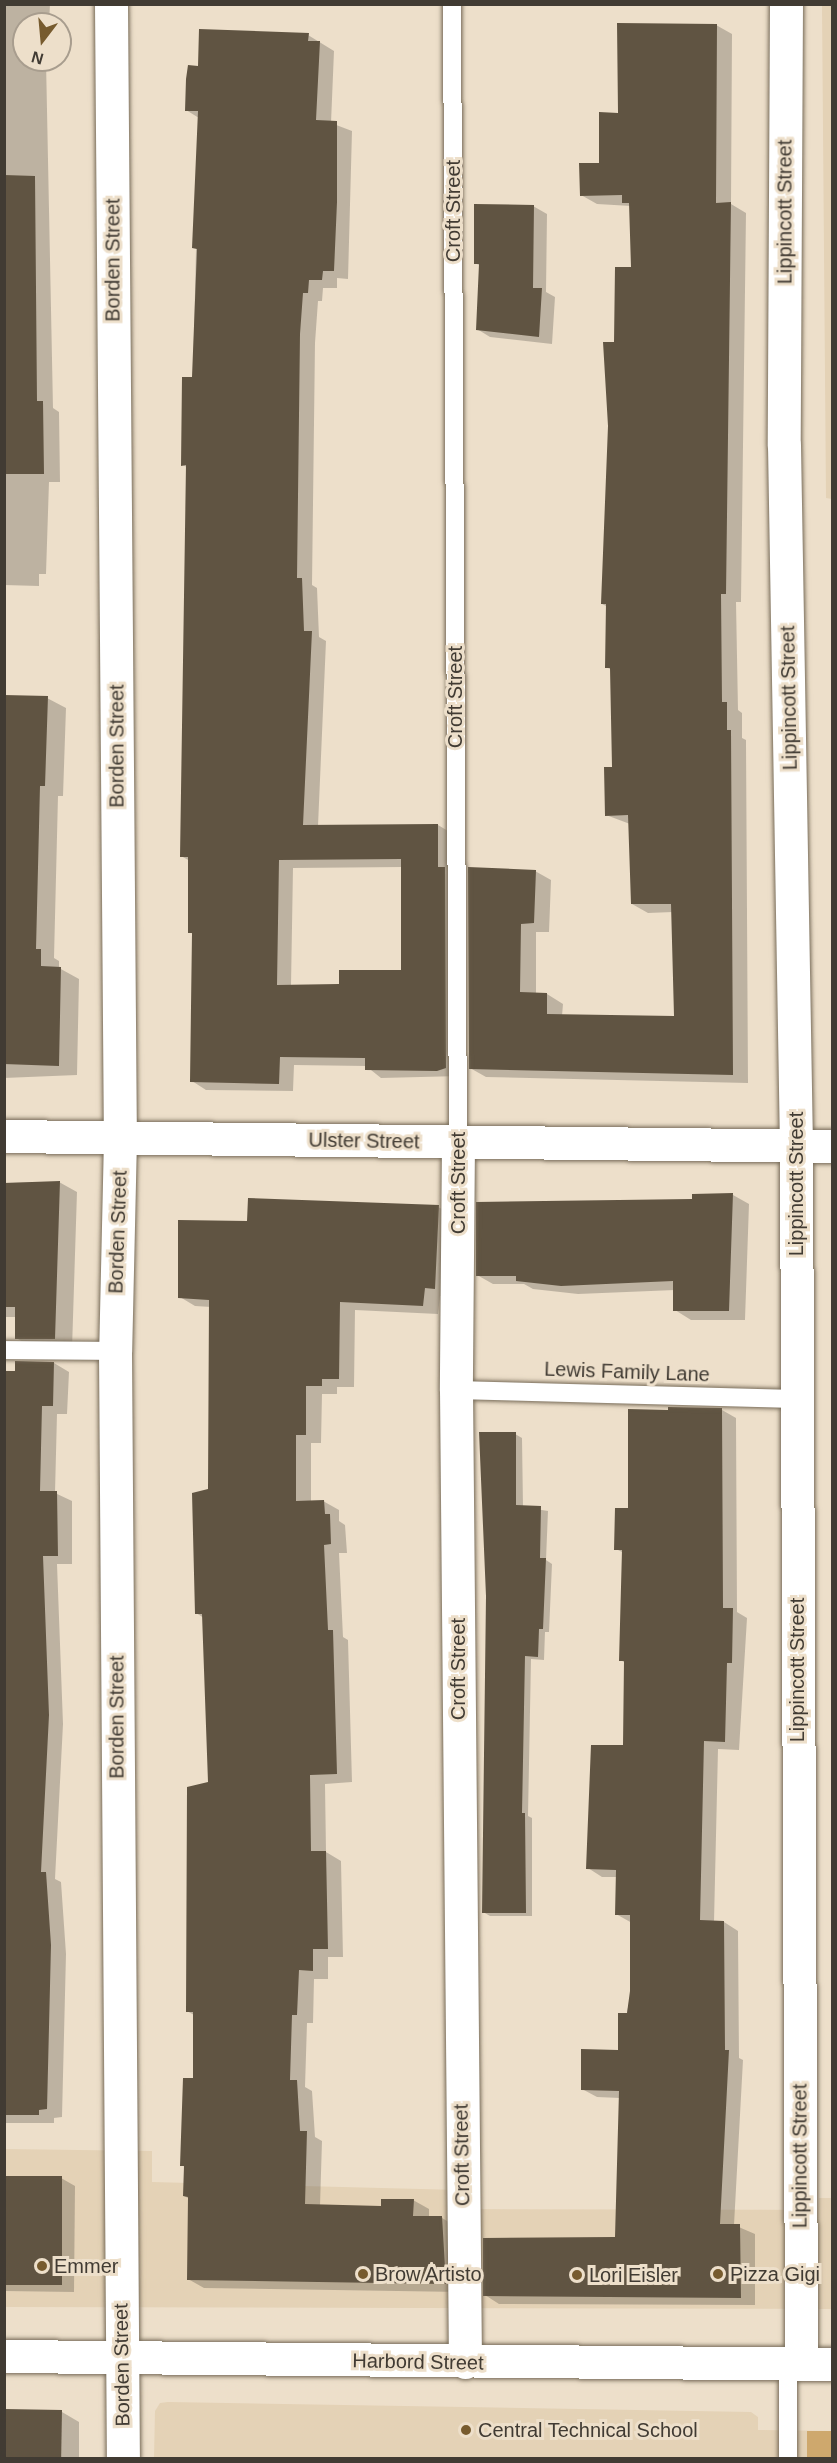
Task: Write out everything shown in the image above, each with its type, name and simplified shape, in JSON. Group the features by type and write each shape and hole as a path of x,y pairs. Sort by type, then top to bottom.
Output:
{"street":[{"name":"Borden Street","path":"111,4 120,1138 115,1351 123,2458"},
{"name":"Lippincott Street","path":"786,4 784,445 796,1146 796,1399 807,2364"},
{"name":"Ulster Street","path":"4,1136 832,1146"},
{"name":"Croft Street","path":"458,1142 456,1390 465,2362"},
{"name":"Harbord Street","path":"4,2356 807,2364"}],"lane":[{"name":"Croft Street","path":"452,4 458,1142"},
{"path":"4,1350 115,1351"},
{"name":"Lewis Family Lane","path":"456,1390 796,1399"},
{"path":"788,2458 807,2364"}],"shaded area":[{"path":"822,5 832,5 832,499 826,498"},
{"path":"5,2149 152,2151 152,2182 460,2190 460,2209 818,2210 819,2198 832,2198 832,2309 5,2307"},
{"name":"Central Technical School","path":"160,2403 751,2412 758,2417 758,2430 832,2431 832,2458 154,2458 155,2411"},
{"path":"807,2431 832,2431 832,2458 807,2458"}],"building":[{"path":"617,23 717,24 716,203 731,202 726,594 721,594 722,702 727,702 727,730 731,730 733,1075 469,1069 468,867 536,870 534,923 521,924 520,992 547,993 547,1014 674,1016 671,904 631,904 628,815 605,816 604,767 612,767 610,668 605,668 606,604 601,604 608,426 603,342 614,342 615,267 631,267 629,203 622,203 622,195 580,196 579,163 599,163 599,112 618,113"},
{"path":"199,29 309,33 308,41 320,41 316,120 337,121 337,202 334,271 323,271 322,280 309,280 308,293 303,293 300,334 297,578 302,578 304,631 312,631 303,825 438,824 438,867 445,867 446,1068 437,1071 365,1070 365,1058 280,1057 279,1084 190,1082 192,933 188,933 188,857 180,857 186,465 181,466 182,377 192,377 197,249 192,248 198,111 185,111 186,79 188,65 198,66","holes":["401,859 401,970 339,970 339,984 277,985 279,860"]},
{"path":"4,175 35,176 37,401 43,401 44,474 4,474"},
{"path":"474,204 534,205 533,288 542,288 539,337 476,330 479,264 474,264"},
{"path":"4,695 48,696 45,786 40,786 36,949 41,949 41,966 61,967 59,1066 4,1064"},
{"path":"60,1181 55,1339 15,1339 15,1307 4,1307 4,1183"},
{"path":"733,1193 729,1311 673,1311 673,1281 561,1286 516,1281 516,1276 476,1276 476,1202 692,1199 692,1194"},
{"path":"248,1198 439,1205 435,1289 425,1288 423,1306 340,1302 339,1379 322,1379 322,1386 306,1386 306,1435 296,1435 296,1501 324,1500 325,1514 330,1514 331,1544 324,1545 328,1630 333,1630 337,1774 310,1775 311,1851 326,1851 328,1949 313,1949 313,1971 299,1970 297,2015 292,2015 290,2080 297,2080 300,2131 307,2131 305,2204 381,2206 381,2199 414,2199 413,2216 442,2216 446,2284 187,2280 188,2197 183,2196 184,2166 180,2166 183,2078 193,2078 193,2012 186,2012 187,1787 208,1782 202,1614 195,1614 192,1493 208,1489 209,1300 178,1298 178,1220 247,1221"},
{"path":"15,1361 54,1362 53,1406 42,1406 40,1491 57,1491 58,1556 43,1556 49,1715 41,1872 46,1872 51,1945 47,2109 39,2110 39,2115 4,2115 4,1371 15,1371"},
{"path":"668,1407 722,1408 723,1608 733,1608 732,1663 727,1663 725,1742 704,1741 700,1920 724,1921 725,2050 729,2050 720,2224 740,2224 741,2298 483,2296 483,2238 615,2237 619,2091 581,2090 581,2049 618,2050 618,2013 627,2013 630,1991 630,1915 615,1915 616,1870 586,1869 591,1745 623,1745 624,1661 619,1661 622,1550 614,1550 615,1508 628,1508 628,1409 668,1410"},
{"path":"479,1432 516,1432 516,1505 541,1506 540,1558 546,1558 543,1629 539,1629 538,1657 525,1656 522,1813 525,1813 526,1913 482,1913 486,1596"},
{"path":"4,2176 62,2176 62,2285 4,2285"},
{"path":"4,2409 62,2410 61,2458 4,2458"}],"place":[{"name":"Emmer","path":"42,2266"},
{"name":"Brow Artisto","path":"363,2274"},
{"name":"Pizza Gigi","path":"718,2274"},
{"name":"Lori Eisler","path":"577,2275"},
{"name":"Central Technical School","path":"466,2430"}]}
